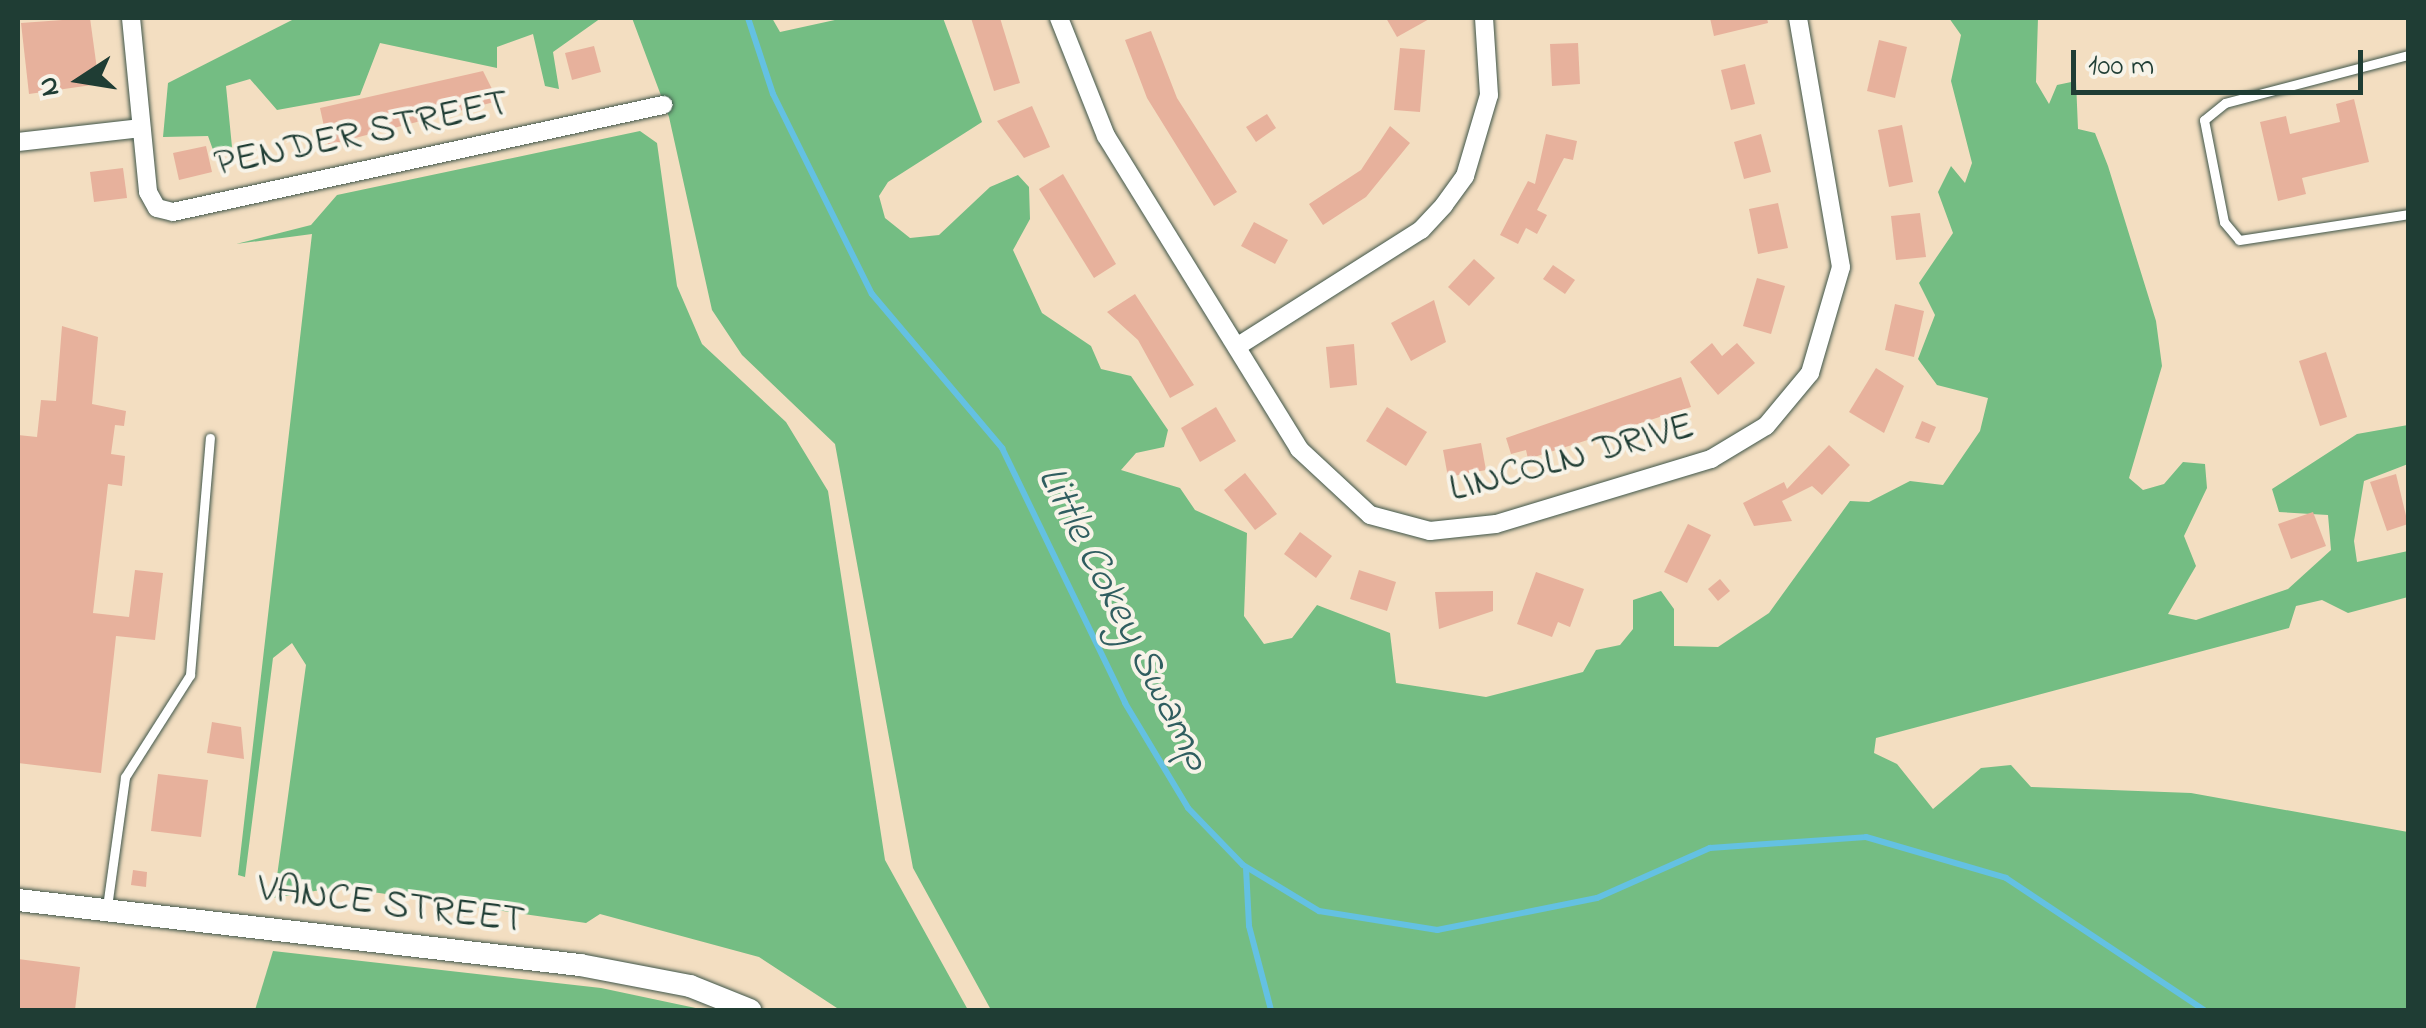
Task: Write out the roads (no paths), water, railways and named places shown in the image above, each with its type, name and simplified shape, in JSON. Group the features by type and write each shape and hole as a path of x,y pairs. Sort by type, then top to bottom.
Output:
{"street":[{"path":"18,142 142,128 132,18"},
{"name":"LINCOLN DRIVE","path":"1059,18 1106,136 1319,476 1400,527 1496,524 1736,446 1810,373 1837,303 1836,228 1798,18"},
{"path":"1238,346 1421,230 1444,205 1465,176 1489,95 1484,18"},
{"name":"PENDER STREET","path":"142,128 148,192 157,208 174,212 663,104"},
{"name":"VANCE STREET","path":"18,900 580,965 690,986 750,1010"}],"lane":[{"path":"2408,55 2225,103 2204,120 2224,222 2239,240 2408,214"},
{"path":"107,910 125,777 190,675 210,438"}],"waterway":[{"name":"Little Cokey Swamp","path":"748,18 773,94 872,294 1002,448 1125,703 1188,808 1243,865 1319,911 1437,930 1597,898 1710,848 1866,837 2006,878 2204,1010"},
{"path":"1246,868 1249,926 1271,1010"}]}
